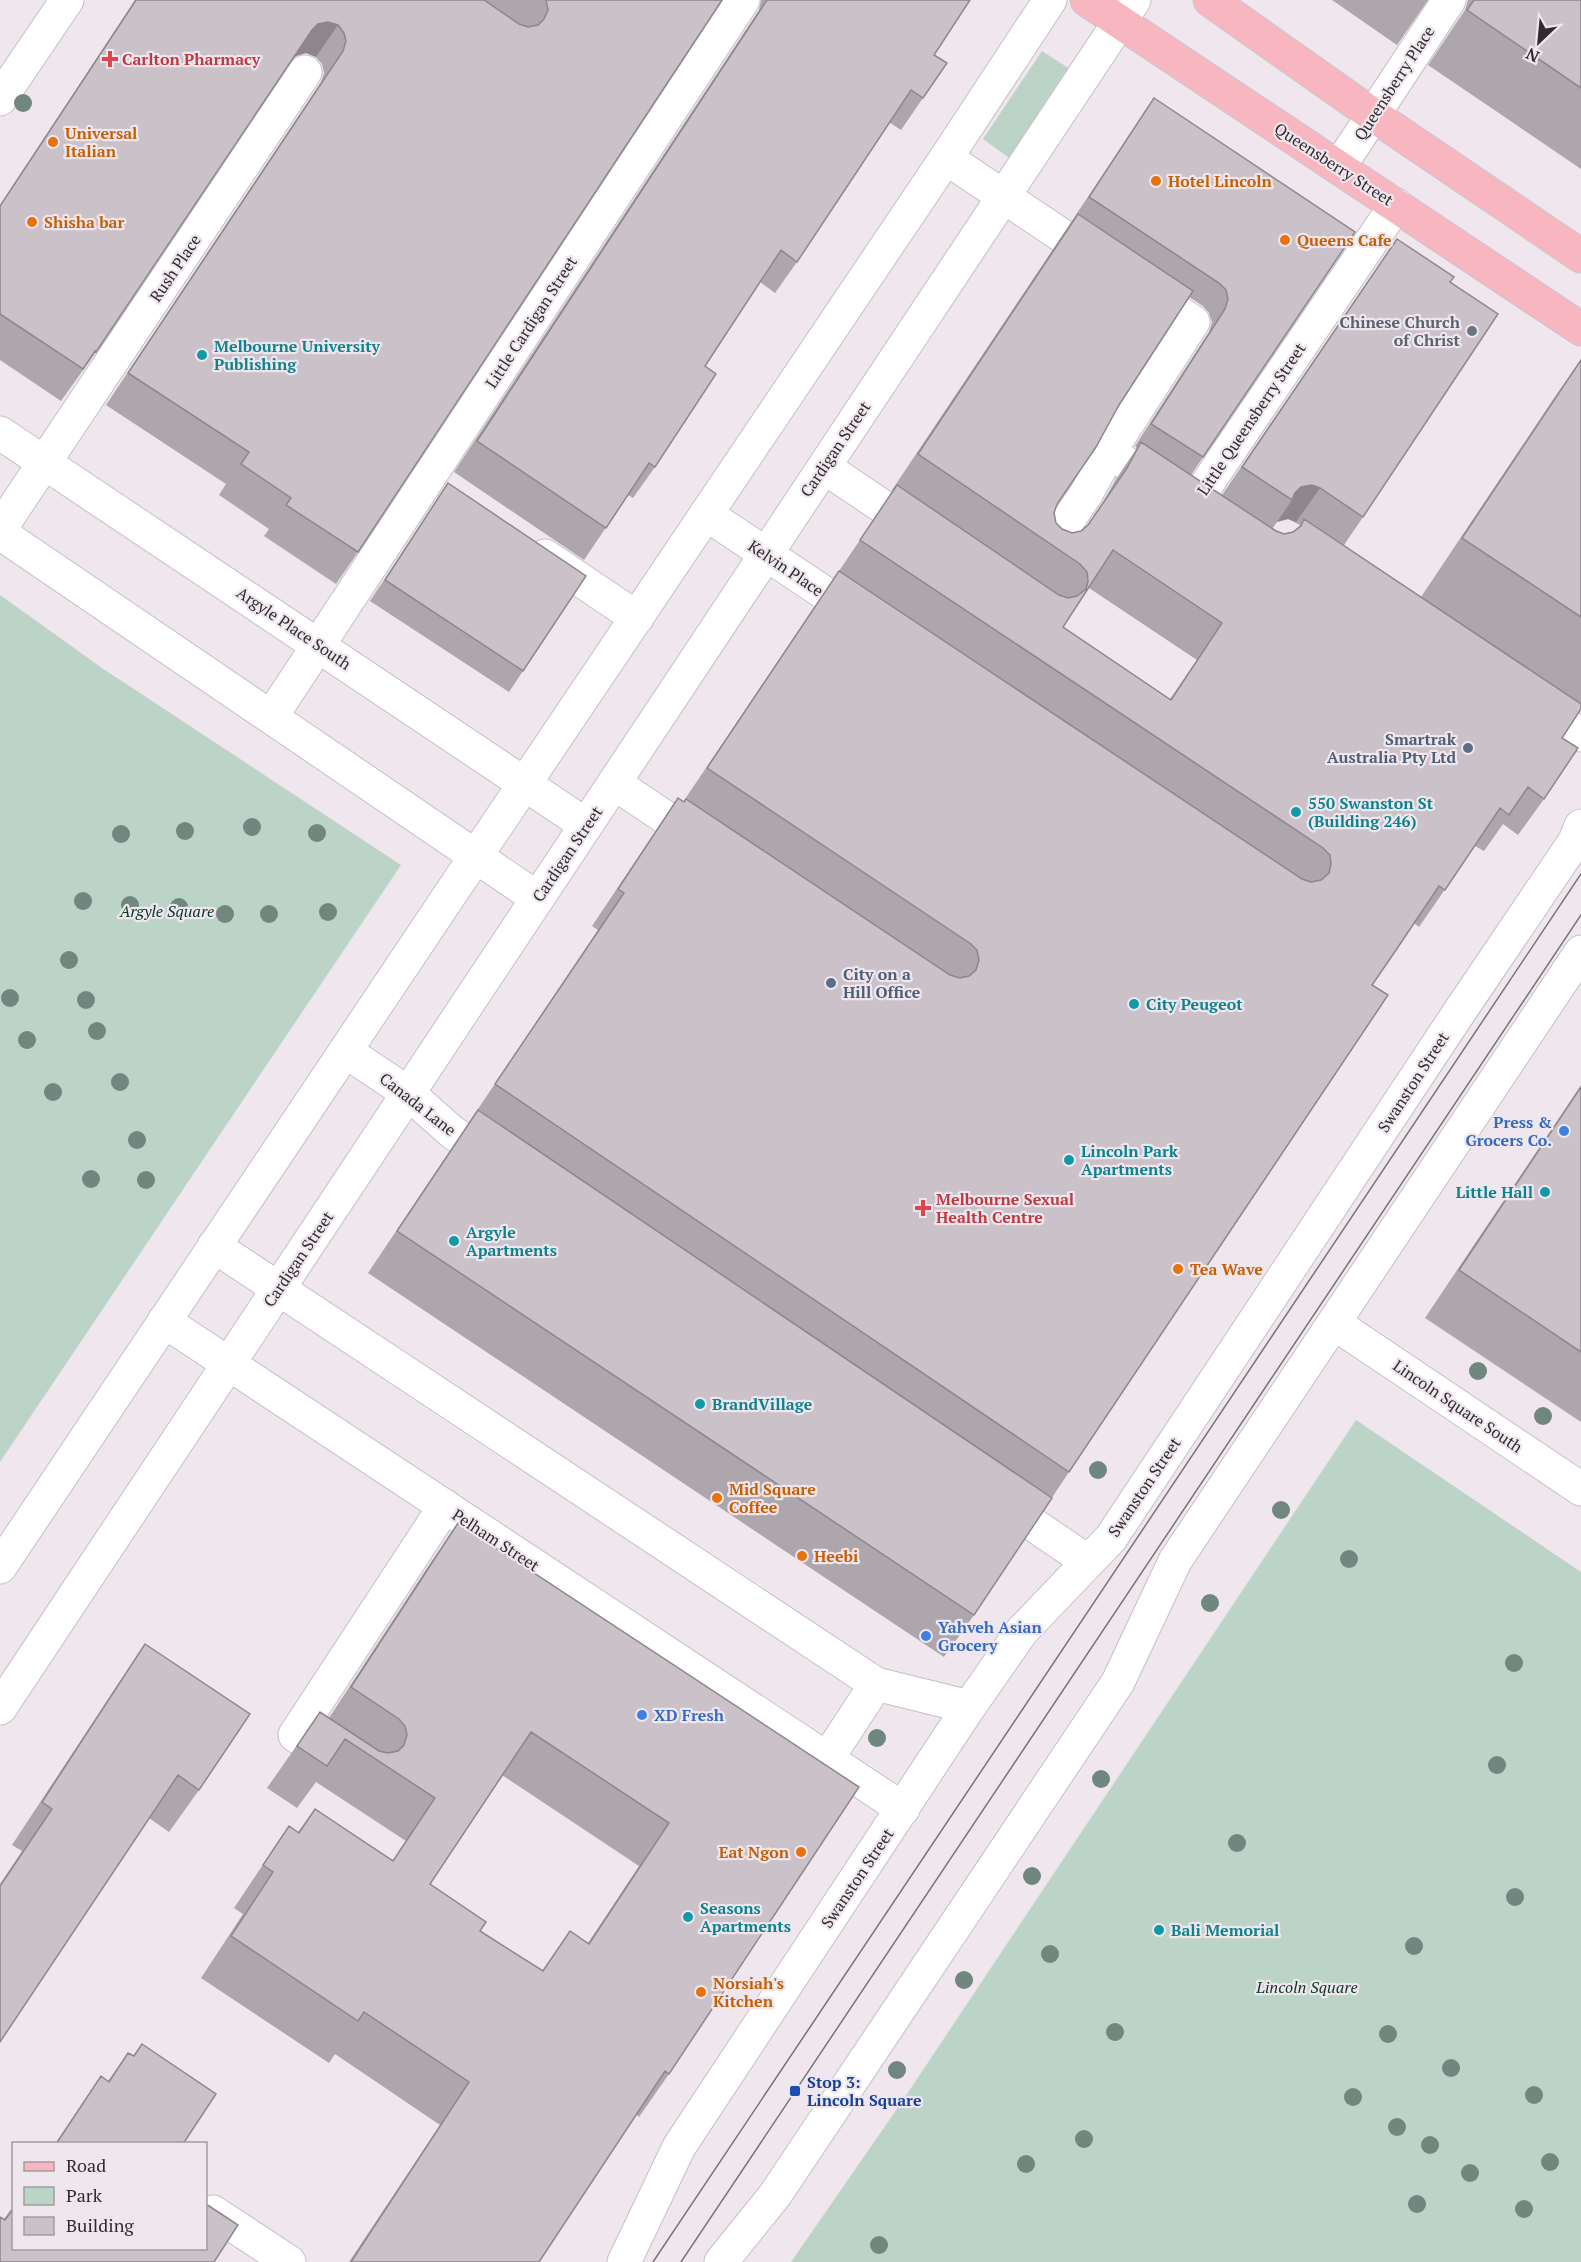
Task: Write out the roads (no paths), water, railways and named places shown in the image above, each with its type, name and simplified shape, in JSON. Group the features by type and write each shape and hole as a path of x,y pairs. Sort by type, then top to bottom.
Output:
{"main road":[{"name":"Queensberry Street","path":"1087,0 1126,11 1339,167 1581,329"},
{"path":"1210,0 1373,115 1581,256"}],"street":[{"path":"0,99 67,0"},
{"name":"Little Cardigan Street","path":"271,717 743,0"},
{"path":"0,1568 1050,0"},
{"name":"Queensberry Place","path":"1339,167 1449,0"},
{"name":"Cardigan Street","path":"0,1708 1126,11"},
{"name":"Rush Place","path":"0,529 305,72"},
{"path":"946,158 1192,322 1108,452 1086,494 1047,551"},
{"name":"Little Queensberry Street","path":"1108,452 1192,506 1396,205"},
{"name":"Argyle Place South","path":"0,433 319,644 586,825"},
{"path":"824,467 941,546"},
{"path":"429,478 457,497"},
{"path":"1192,506 1221,526"},
{"name":"Kelvin Place","path":"706,514 884,633"},
{"path":"0,533 537,898"},
{"path":"524,542 637,618"},
{"path":"1510,688 1581,735"},
{"path":"614,783 722,855"},
{"name":"Swanston Street","path":"624,2262 679,2147 969,1707 1022,1630 1111,1538 1575,841 1581,826"},
{"path":"721,2262 775,2195 1118,1682 1175,1561 1581,952"},
{"name":"Canada Lane","path":"345,1051 408,1093 452,1132 521,1179"},
{"path":"214,1246 876,1684 969,1707"},
{"name":"Pelham Street","path":"164,1321 903,1809"},
{"name":"Lincoln Square South","path":"1334,1323 1581,1489"},
{"path":"974,1485 1087,1561"},
{"path":"359,1777 295,1735 445,1506"},
{"path":"827,1759 876,1684"},
{"path":"213,2212 280,2260"}],"tram line":[{"path":"653,2262 1581,874"},
{"path":"681,2262 1581,915"}],"place":[{"name":"Carlton Pharmacy","path":"110,59"},
{"name":"Universal Italian","path":"53,142"},
{"name":"Hotel Lincoln","path":"1156,181"},
{"name":"Shisha bar","path":"32,222"},
{"name":"Queens Cafe","path":"1285,240"},
{"name":"Chinese Church of Christ","path":"1472,331"},
{"name":"Melbourne University Publishing","path":"202,355"},
{"name":"Smartrak Australia Pty Ltd","path":"1468,748"},
{"name":"550 Swanston St (Building 246)","path":"1296,812"},
{"name":"City on a Hill Office","path":"831,983"},
{"name":"City Peugeot","path":"1134,1004"},
{"name":"Press & Grocers Co.","path":"1564,1131"},
{"name":"Lincoln Park Apartments","path":"1069,1160"},
{"name":"Little Hall","path":"1545,1192"},
{"name":"Melbourne Sexual Health Centre","path":"923,1208"},
{"name":"Argyle Apartments","path":"454,1241"},
{"name":"Tea Wave","path":"1178,1269"},
{"name":"BrandVillage","path":"700,1404"},
{"name":"Mid Square Coffee","path":"717,1498"},
{"name":"Heebi","path":"802,1556"},
{"name":"Yahveh Asian Grocery","path":"926,1636"},
{"name":"XD Fresh","path":"642,1715"},
{"name":"Eat Ngon","path":"801,1852"},
{"name":"Seasons Apartments","path":"688,1917"},
{"name":"Bali Memorial","path":"1159,1930"},
{"name":"Norsiah's Kitchen","path":"701,1992"},
{"name":"Stop 3: Lincoln Square","path":"795,2091"}],"park label":[{"name":"Argyle Square","path":"167,911"},
{"name":"Lincoln Square","path":"1307,1987"}]}
